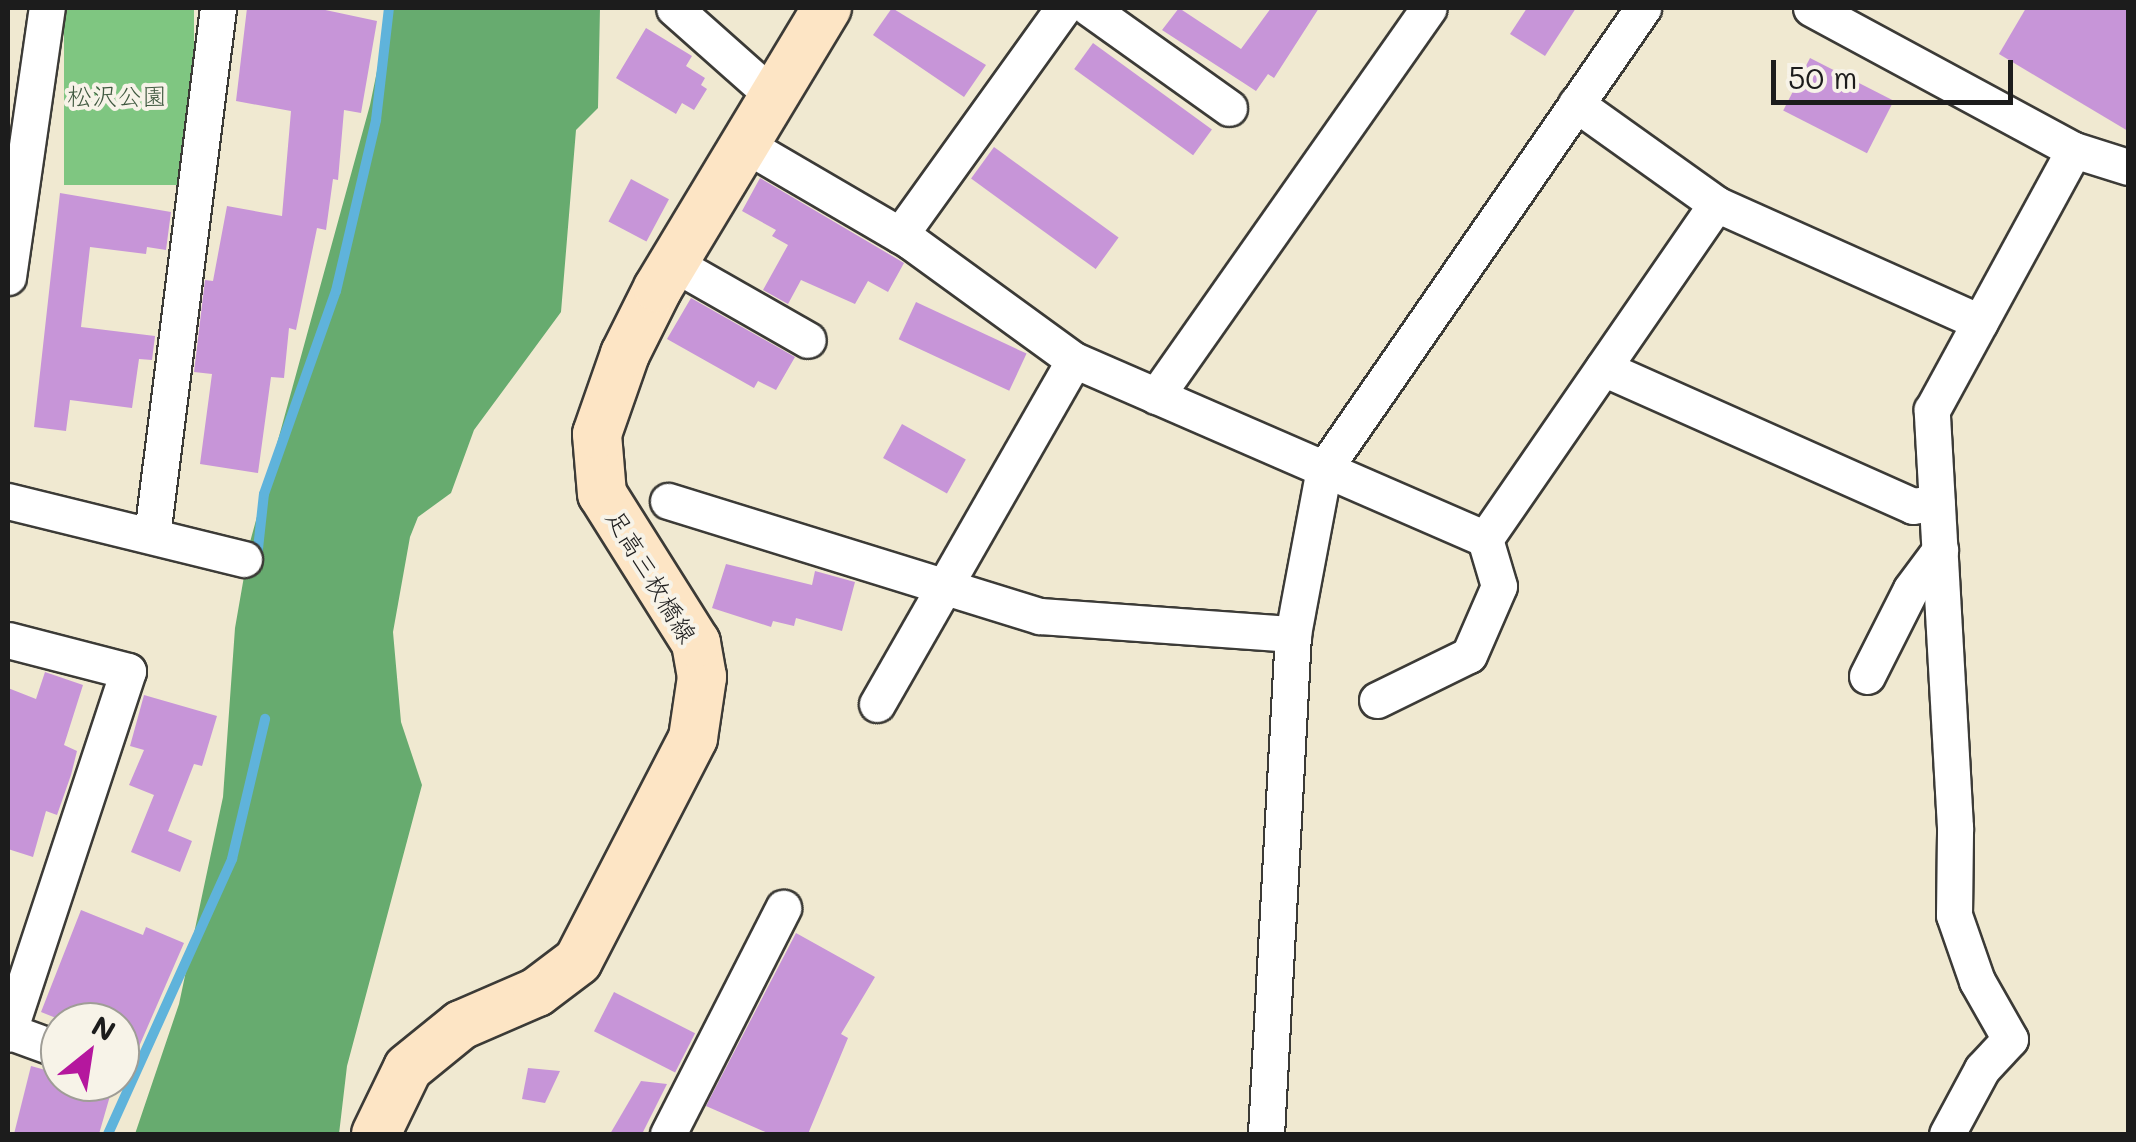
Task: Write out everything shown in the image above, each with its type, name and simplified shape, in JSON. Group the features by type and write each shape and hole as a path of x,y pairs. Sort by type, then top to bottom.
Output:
{"main road":[{"name":"足高三枚橋線","path":"376,1134 408,1068 461,1025 537,992 578,961 693,738 702,677 696,644 602,494 598,466 606,400 673,263 827,8"}],"street":[{"path":"8,277 47,8"},
{"path":"152,535 218,8"},
{"path":"674,8 773,96"},
{"path":"900,236 1063,8"},
{"path":"1089,8 1229,108"},
{"path":"1156,396 1429,8"},
{"path":"1266,1134 1293,634 1324,469 1643,8"},
{"path":"1811,8 2074,150 2128,167"},
{"path":"1576,104 1716,204 1980,322"},
{"path":"744,144 900,236 1074,360 1485,539 1500,586 1469,655 1377,700"},
{"path":"1947,1134 1982,1069 2010,1040 1977,981 1954,914 1932,410 2074,150"},
{"path":"1485,539 1716,204"},
{"path":"673,263 808,340"},
{"path":"877,704 1074,360"},
{"path":"1604,368 1913,506 1937,502"},
{"path":"8,501 244,558"},
{"path":"668,501 1040,616 1293,634"},
{"path":"1868,676 1940,550"},
{"path":"8,640 128,671 8,1032 40,1043"},
{"path":"668,1134 783,908"}],"green space":[{"name":"松沢公園","path":"64,8 194,8 194,185 64,185"},
{"path":"390,8 600,8 598,108 576,130 561,312 474,430 451,493 418,517 410,537 393,632 401,722 422,785 347,1066 339,1134 135,1134 179,1004 223,797 235,628 250,542 370,105"}],"building":[{"path":"247,8 316,8 377,21 361,113 344,110 338,180 333,179 326,230 317,228 296,330 289,328 284,378 271,377 258,473 200,464 212,374 194,372 205,280 213,281 227,206 282,216 291,111 236,101"},
{"path":"892,8 986,65 964,97 873,35"},
{"path":"1179,8 1241,49 1271,8 1319,8 1274,78 1268,74 1256,91 1162,30"},
{"path":"1527,8 1576,8 1545,56 1510,34"},
{"path":"2026,8 2128,8 2128,131 1999,54"},
{"path":"646,28 692,56 686,66 705,78 701,85 707,89 694,110 682,103 676,114 616,78"},
{"path":"1093,43 1212,129 1193,155 1074,69"},
{"path":"1810,58 1894,101 1867,153 1783,111"},
{"path":"994,147 1119,238 1096,269 971,179"},
{"path":"760,178 904,263 888,292 868,281 855,304 801,280 788,304 763,290 788,245 772,236 776,230 742,211"},
{"path":"631,179 669,199 646,242 608,221"},
{"path":"60,193 171,212 166,250 147,247 146,254 90,247 81,327 155,336 152,360 139,359 132,408 70,400 66,431 34,427"},
{"path":"691,298 795,357 776,390 758,381 754,388 667,339"},
{"path":"916,302 1027,354 1009,391 899,339"},
{"path":"902,424 966,459 947,494 883,458"},
{"path":"726,564 812,585 815,571 855,582 842,631 796,618 794,626 773,621 771,627 712,608"},
{"path":"45,672 83,685 64,745 77,751 71,775 57,815 46,811 33,857 8,849 8,688 36,699"},
{"path":"144,695 217,716 202,766 194,764 168,831 192,841 180,872 131,852 154,795 129,785 144,750 130,746"},
{"path":"81,910 143,935 146,927 184,943 140,1044 140,1002 45,1002"},
{"path":"796,933 875,977 841,1034 848,1038 808,1134 770,1134 706,1106"},
{"path":"614,992 695,1033 675,1073 594,1031"},
{"path":"31,1066 40,1068 40,1102 108,1102 99,1134 14,1134"},
{"path":"528,1068 560,1071 545,1103 522,1099"},
{"path":"641,1081 667,1084 642,1134 610,1134"}],"waterway":[{"path":"257,558 264,494 336,291 376,120 389,8"},
{"path":"108,1134 232,859 265,719"}]}
